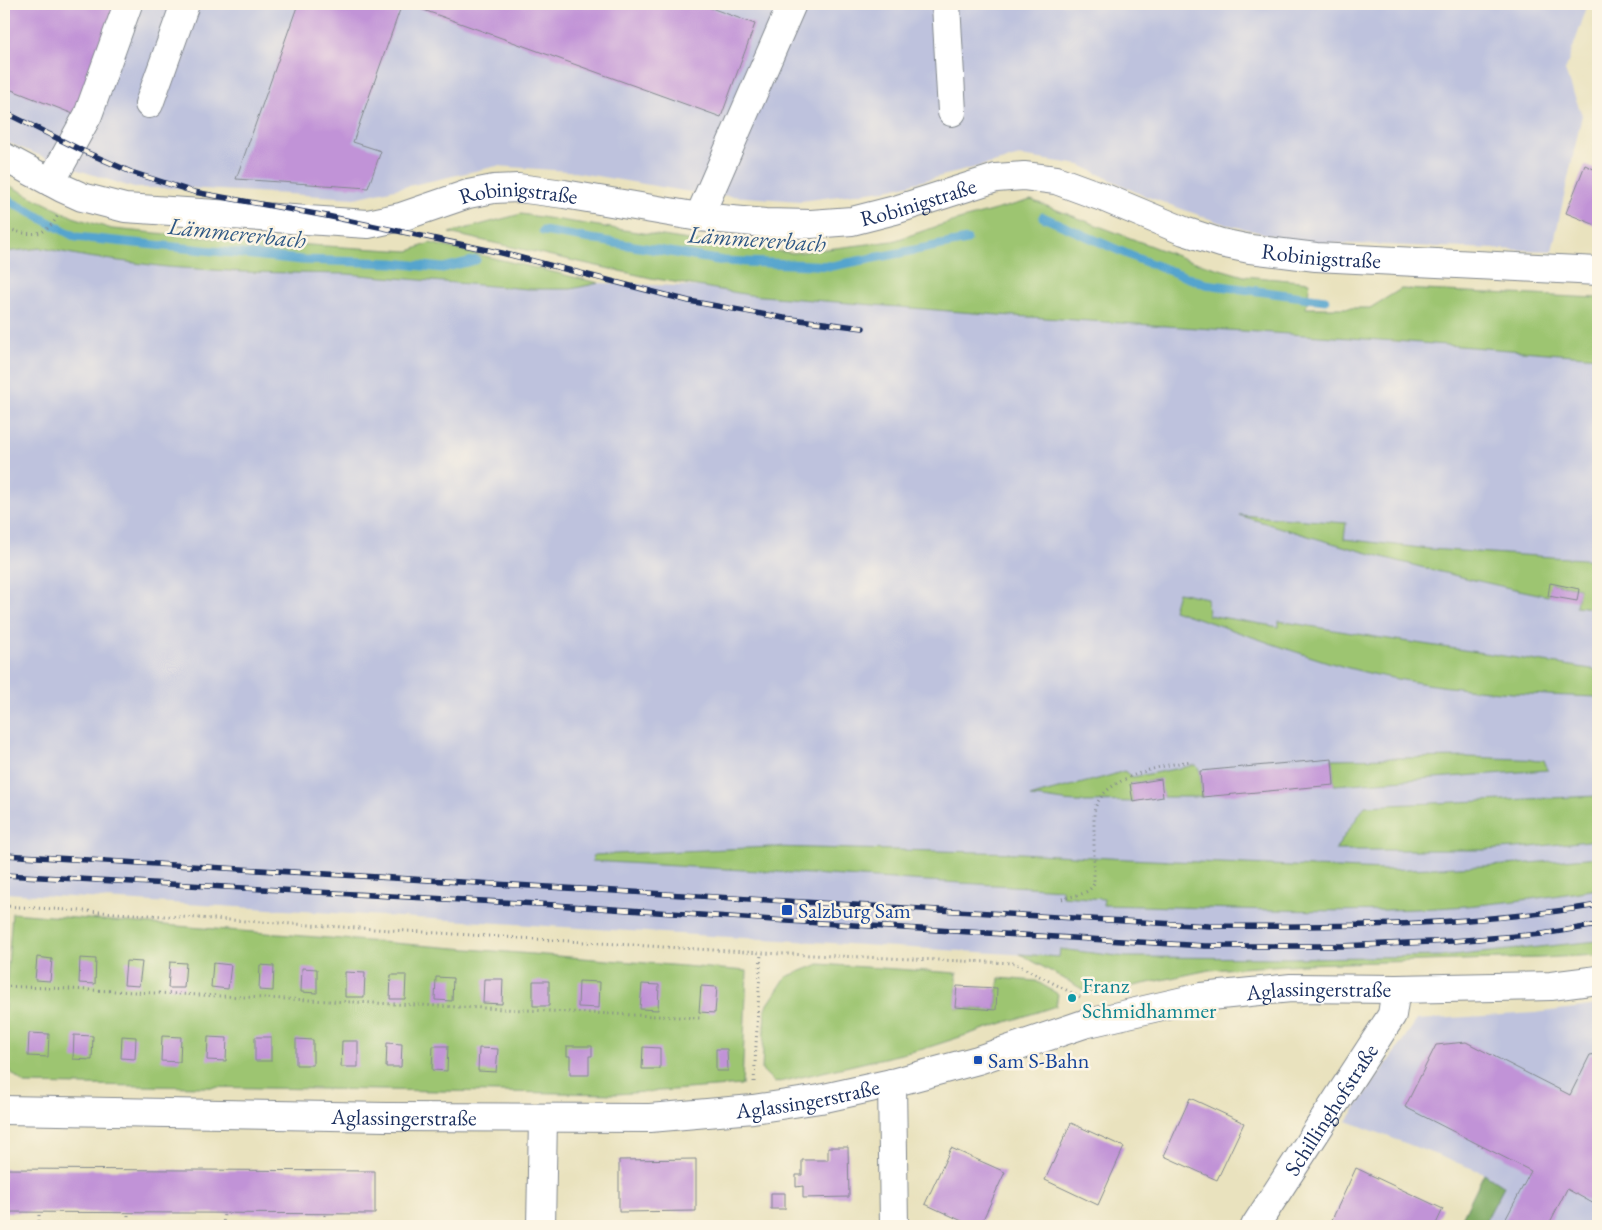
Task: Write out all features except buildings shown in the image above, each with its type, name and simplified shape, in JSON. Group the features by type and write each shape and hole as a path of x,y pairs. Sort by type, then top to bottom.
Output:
{"street":[{"path":"61,187 128,4"},
{"path":"149,104 185,4"},
{"path":"699,217 790,4"},
{"path":"946,4 952,112"},
{"name":"Robinigstraße","path":"4,157 61,187 102,203 125,208 368,224 401,217 468,194 494,189 518,188 699,217 765,224 811,224 852,221 895,210 996,178 1024,176 1056,180 1184,231 1221,243 1250,249 1316,257 1598,271"},
{"name":"Aglassingerstraße","path":"4,1110 650,1118 753,1110 820,1099 892,1083 978,1060 1084,1024 1201,996 1291,988 1396,989 1551,986 1598,980"},
{"name":"Schillinghofstraße","path":"1255,1226 1392,1015 1396,989"},
{"path":"892,1083 894,1226"},
{"path":"541,1226 543,1118"}],"path":[{"path":"4,227 34,235 53,224 61,187"},
{"path":"1062,899 1086,893 1091,890 1094,884 1094,814 1097,802 1102,796 1113,786 1134,774 1192,760"},
{"path":"4,906 761,953 1014,964 1085,999 1076,1002"},
{"path":"753,1110 761,953"},
{"path":"4,986 700,1018"},
{"path":"39,1212 39,1226"},
{"path":"128,1212 128,1226"},
{"path":"223,1226 224,1213"},
{"path":"325,1226 326,1213"}],"shaded area":[{"path":"4,4 1588,4 1565,71 1582,115 1552,251 1298,242 1221,223 1140,194 1080,165 1020,156 891,189 801,201 702,194 568,171 497,166 355,198 187,188 134,188 66,166 4,141"},
{"path":"42,248 88,257 167,267 244,272 348,274 528,289 571,289 599,283 1000,298 1397,342 1598,347 1598,941 1451,956 1295,958 1125,957 1060,949 1060,957 4,893 4,252"},
{"path":"1598,1005 1598,1226 1483,1226 1504,1186 1484,1173 1347,1121 1417,1020 1535,1013"}],"green space":[{"path":"4,183 73,217 112,229 243,241 409,251 430,243 599,283 571,289 528,289 348,274 244,272 167,267 88,257 42,248 4,252"},
{"path":"1031,200 1185,259 1244,276 1310,282 1306,308 1370,308 1401,289 1598,298 1598,357 1396,341 999,315 750,295 651,278 449,233 521,214 727,246 794,253 893,241 941,225"},
{"path":"1239,515 1346,523 1344,539 1429,549 1598,560 1598,609 1576,606 1579,588 1551,583 1548,596 1509,588 1392,560"},
{"path":"1178,592 1207,598 1208,615 1279,627 1279,621 1598,670 1598,697 1463,689 1364,672 1311,657 1173,610"},
{"path":"1468,757 1544,760 1548,770 1334,785 1332,759"},
{"path":"1196,765 1200,771 1202,797 1163,797 1160,779 1130,784 1133,802 1071,802 1030,797 1124,771 1133,777"},
{"path":"1598,796 1598,840 1484,850 1335,850 1365,806"},
{"path":"771,847 1020,853 1384,870 1507,865 1598,857 1598,889 1506,902 1437,908 1336,911 1258,910 1103,905 1104,899 1062,896 1062,889 592,861 594,855"},
{"path":"12,913 747,971 742,1085 617,1094 24,1084 4,1066 4,1018"},
{"path":"1598,941 1598,955 1303,964 1209,970 1101,993 1084,990 1020,954 1059,957 1060,949 1125,957 1295,958 1451,956"},
{"path":"819,964 957,973 956,1008 996,1010 999,978 1036,981 1058,994 1056,1006 923,1049 775,1083 762,1070 765,1009 786,977"},
{"path":"1484,1173 1504,1186 1483,1226 1458,1226"}],"waterway":[{"name":"Lämmererbach","path":"4,198 76,237 302,260 393,263 443,268 476,260"},
{"name":"Lämmererbach","path":"1043,217 1136,258 1205,284 1325,300"},
{"name":"Lämmererbach","path":"543,231 724,261 832,266 967,240"}],"railway":[{"path":"4,112 131,172 194,192 327,216 502,253 689,301 784,318 863,328"},
{"path":"4,855 1209,926 1404,924 1502,917 1598,905"},
{"path":"4,875 555,905 1205,946 1341,946 1453,941 1542,934 1598,925"}],"place":[{"name":"Salzburg Sam","path":"787,910"},
{"name":"Franz Schmidhammer","path":"1072,998"},
{"name":"Sam S-Bahn","path":"978,1060"}]}
